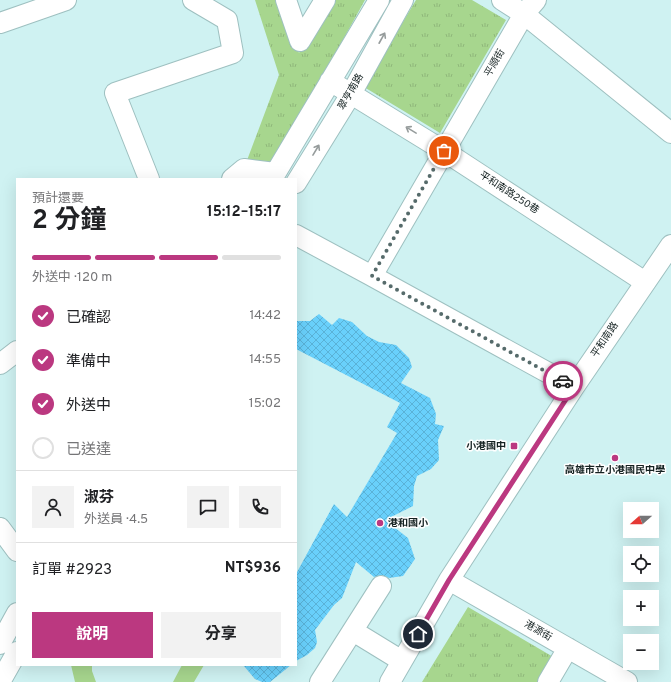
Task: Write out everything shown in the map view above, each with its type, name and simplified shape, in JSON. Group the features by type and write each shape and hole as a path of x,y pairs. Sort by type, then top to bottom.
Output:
{"street":[{"path":"0,23 66,0"},
{"path":"149,178 115,93 233,53 227,20 193,0"},
{"path":"286,0 300,41 325,0"},
{"path":"233,178 244,169 273,176 379,0"},
{"name":"翠亨南路","path":"297,181 351,94 403,0"},
{"path":"502,0 530,7 671,133"},
{"name":"平順街","path":"372,276 444,151 530,7"},
{"name":"平和南路250巷","path":"330,81 444,151 645,282"},
{"path":"297,236 574,387"},
{"name":"平和南路","path":"390,682 449,580 574,387 671,245"},
{"path":"0,364 16,352"},
{"path":"0,528 16,550"},
{"name":"港源街","path":"449,580 627,682"},
{"path":"320,682 381,586"},
{"path":"0,644 16,616"},
{"path":"353,631 402,661"},
{"path":"548,682 568,648"},
{"path":"0,682 16,654"}],"green space":[{"path":"255,0 279,0 299,53 329,0 365,0 267,178 240,178 279,75"},
{"path":"416,0 472,0 506,20 440,133 364,87"},
{"path":"468,607 555,658 541,682 422,682"},
{"path":"71,666 92,666 92,671 96,682 75,682"},
{"path":"181,666 203,666 194,682 173,682"}],"building":[{"path":"319,314 332,325 339,318 352,322 367,336 379,342 396,345 409,358 412,367 401,383 430,398 436,414 435,424 444,426 438,440 439,460 431,469 417,476 414,486 413,506 385,520 408,538 415,559 403,576 389,578 382,575 374,577 356,562 342,598 334,605 315,630 317,642 315,648 307,655 297,660 297,572 334,504 347,517 397,433 387,427 400,403 297,350 297,321 310,321"},
{"path":"244,666 290,666 270,682 262,682 255,679"}],"way so far":[{"path":"444,151 372,276 563,381"}],"place":[{"name":"小港國中","path":"514,446"},
{"name":"高雄市立小港國民中學","path":"615,458"},
{"name":"港和國小","path":"380,523"}],"route":[{"path":"418,634 449,580 574,387 563,381"}]}
